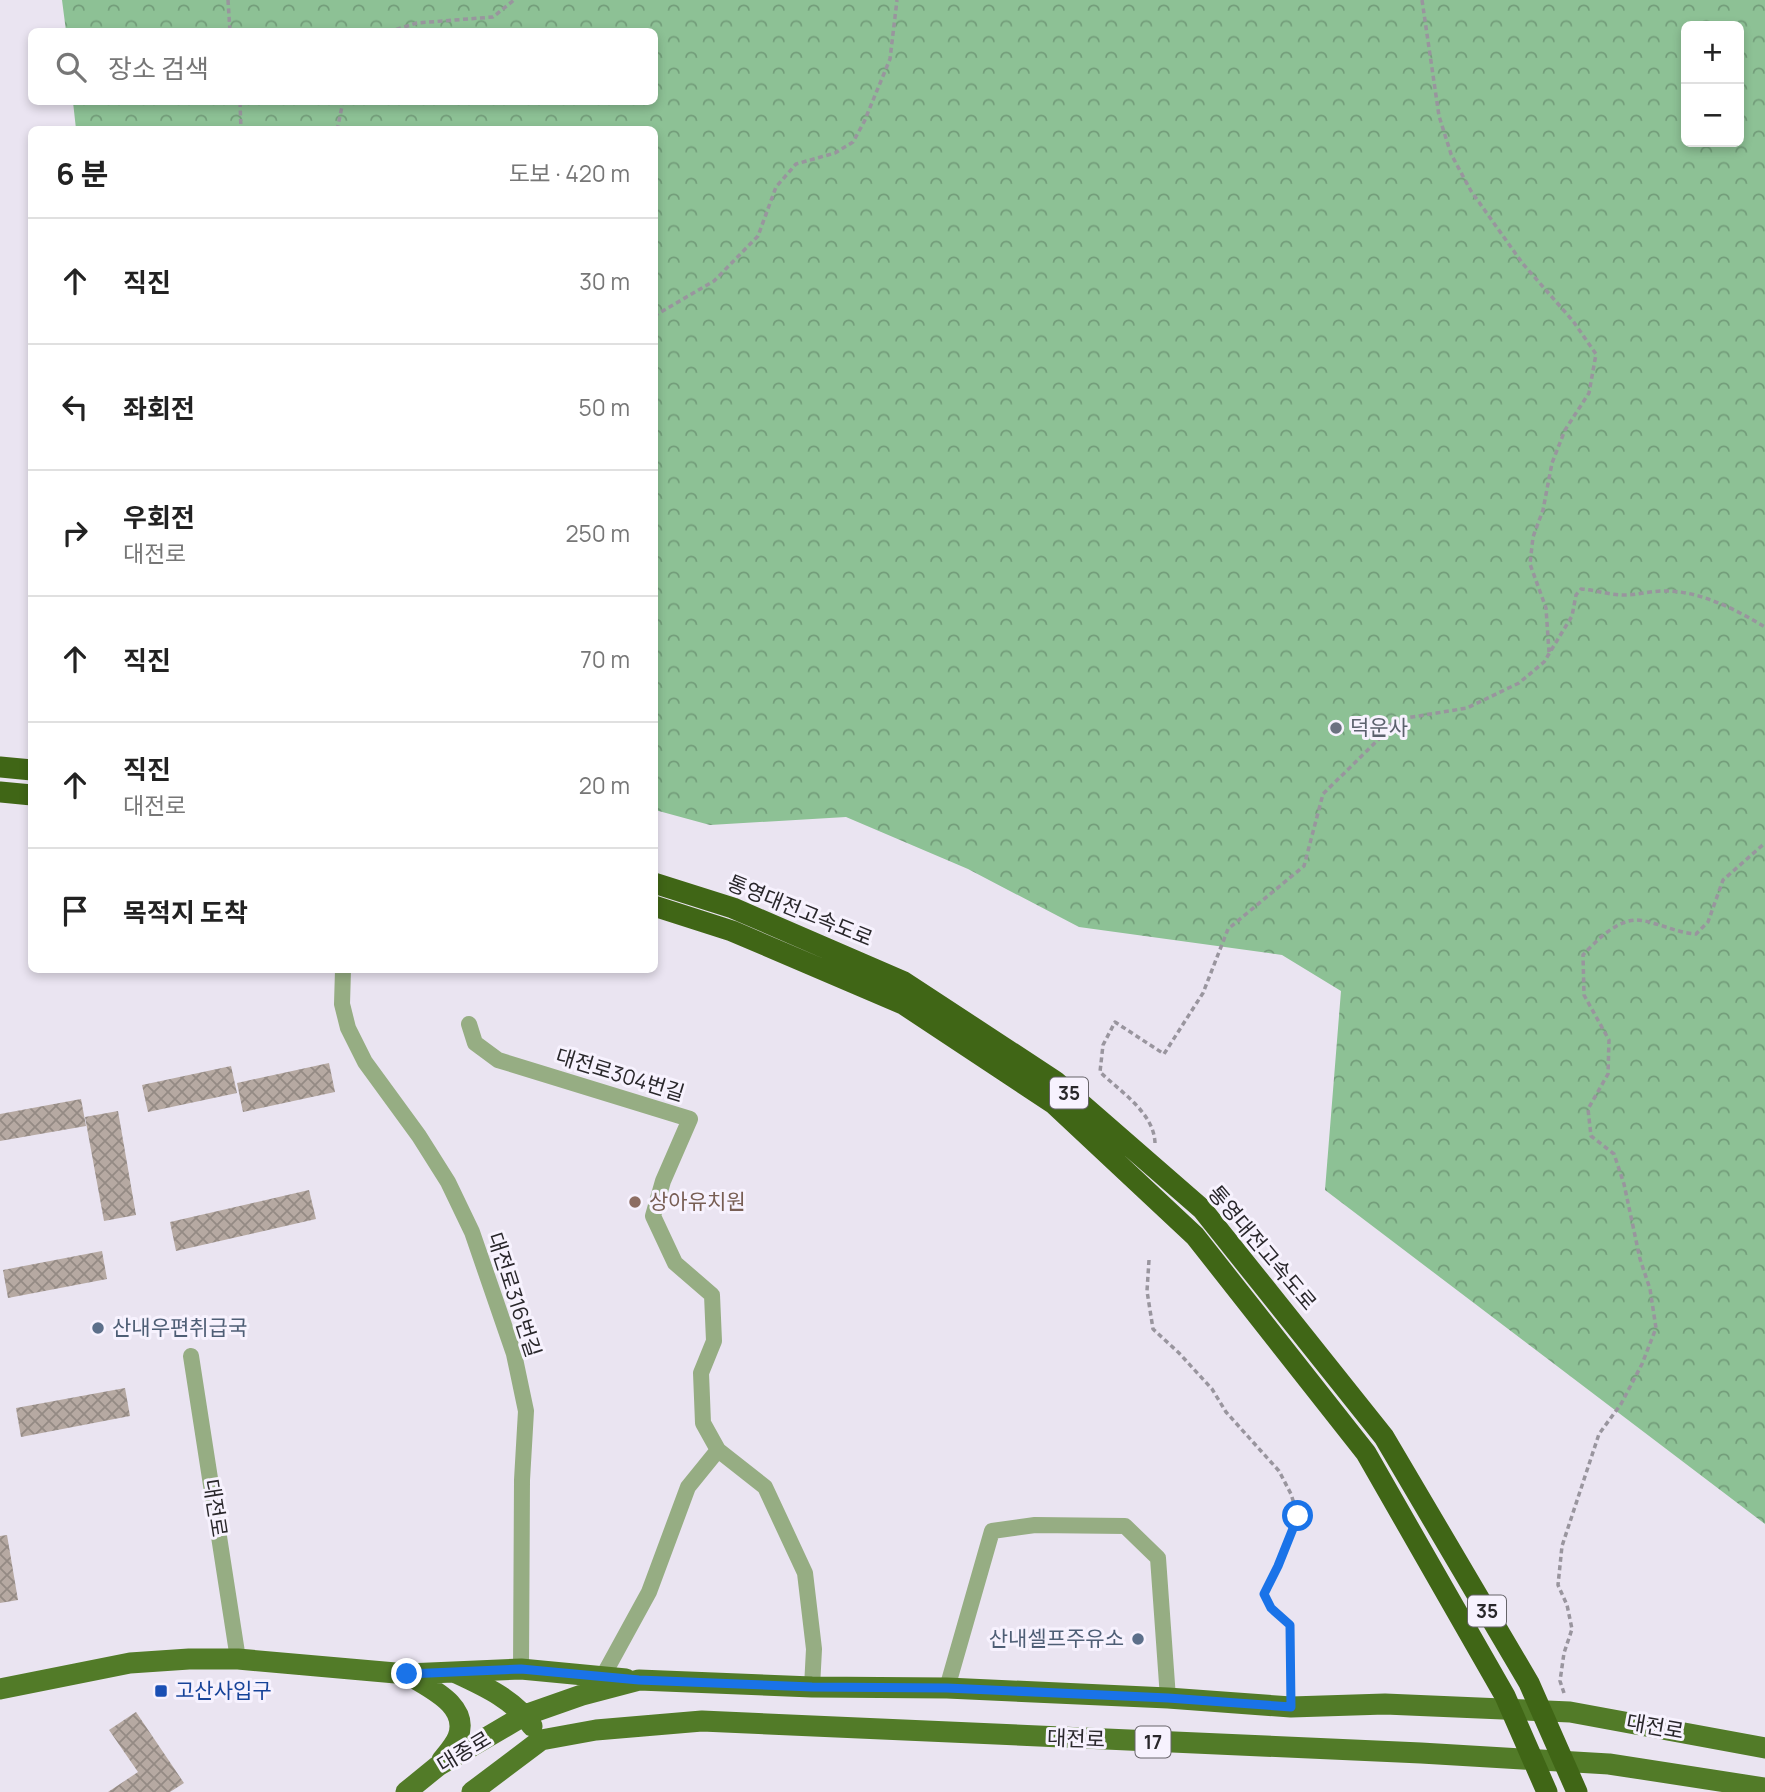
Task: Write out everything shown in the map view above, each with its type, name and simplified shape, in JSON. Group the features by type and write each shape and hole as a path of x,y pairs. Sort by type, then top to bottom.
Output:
{"highway":[{"path":"0,767 28,770"},
{"path":"0,792 28,795"},
{"name":"통영대전고속도로","path":"658,884 733,908 904,982 1055,1082 1202,1209 1384,1437 1529,1683 1577,1792"},
{"name":"통영대전고속도로","path":"658,907 732,931 903,1004 1054,1104 1195,1236 1366,1453 1506,1696 1547,1792"}],"main road":[{"path":"0,1689 130,1663 189,1658 238,1659 407,1674 521,1669 639,1680"},
{"path":"454,1672 493,1690 525,1715 541,1740"},
{"path":"407,1674 447,1699 460,1717 458,1737 438,1766"},
{"name":"대전로","path":"525,1715 582,1695 639,1680 812,1687 947,1688 1168,1698 1291,1707 1385,1703 1570,1712 1765,1748"},
{"name":"대종로","path":"406,1792 438,1766 525,1715"},
{"name":"대전로","path":"541,1740 596,1730 702,1721 1609,1764 1765,1788"},
{"name":"대종로","path":"472,1792 541,1740"}],"street":[{"name":"대전로316번길","path":"343,973 342,1004 348,1028 365,1062 419,1136 448,1182 471,1232 514,1354 526,1412 522,1480 521,1669"},
{"name":"대전로304번길","path":"469,1024 475,1043 498,1060 690,1119 663,1181 653,1216 675,1263 712,1295 714,1341 701,1373 703,1423 718,1450 765,1488 805,1573 814,1649 812,1687"},
{"name":"대전로","path":"191,1356 238,1659"},
{"path":"603,1676 649,1592 688,1487 718,1450"},
{"path":"947,1688 992,1531 1035,1524 1125,1526 1158,1558 1168,1698"}],"path":[{"path":"228,0 230,28"},
{"path":"401,28 417,23 493,17 514,0"},
{"path":"658,314 713,281 758,236 776,187 796,164 835,153 853,142 890,58 897,0"},
{"path":"1422,0 1439,116 1451,154 1471,191 1522,264 1573,321 1596,354 1589,393 1566,430 1552,463 1543,510 1533,537 1530,564 1546,608 1549,653"},
{"path":"240,105 241,126"},
{"path":"338,126 342,105"},
{"path":"1156,1151 1155,1129 1147,1117 1100,1072 1103,1045 1115,1022 1164,1054 1203,993 1228,929 1304,866 1323,794 1384,734 1394,720 1467,708 1519,683 1544,662 1572,616 1576,595 1581,589 1604,595 1628,596 1664,590 1701,597 1745,615 1765,627"},
{"path":"1570,1712 1560,1681 1564,1653 1572,1629 1567,1605 1558,1585 1562,1546 1599,1434 1621,1405 1642,1364 1656,1328 1650,1289 1614,1154 1591,1136 1588,1109 1608,1074 1609,1040 1584,995 1583,955 1604,932 1636,920 1696,934 1708,922 1723,880 1765,842"},
{"path":"1149,1260 1147,1291 1153,1329 1212,1389 1226,1412 1279,1471 1291,1494 1298,1516 1264,1594 1271,1608 1290,1625 1291,1707"}],"green space":[{"path":"62,0 1765,0 1765,1524 1325,1190 1341,991 1282,955 1079,927 968,869 846,817 710,825 658,811 658,126 76,126 73,105 658,105 658,28 66,28"}],"building":[{"path":"329,1063 335,1092 243,1112 237,1083"},
{"path":"231,1066 237,1093 148,1112 142,1085"},
{"path":"81,1099 86,1126 0,1141 0,1114"},
{"path":"118,1111 136,1215 104,1221 85,1117"},
{"path":"309,1190 316,1219 176,1251 170,1222"},
{"path":"102,1251 107,1279 8,1298 3,1270"},
{"path":"125,1388 130,1416 21,1437 16,1408"},
{"path":"7,1535 18,1600 0,1603 0,1536"},
{"path":"136,1712 184,1783 170,1792 108,1792 138,1772 109,1730"}],"place":[{"name":"덕운사","path":"1336,728"},
{"name":"상아유치원","path":"635,1202"},
{"name":"산내우편취급국","path":"98,1328"},
{"name":"산내셀프주유소","path":"1138,1639"},
{"name":"고산사입구","path":"161,1691"}],"route":[{"path":"407,1674 521,1669 639,1680 812,1687 947,1688 1168,1698 1291,1707 1290,1625 1271,1608 1264,1594 1298,1516"}]}
